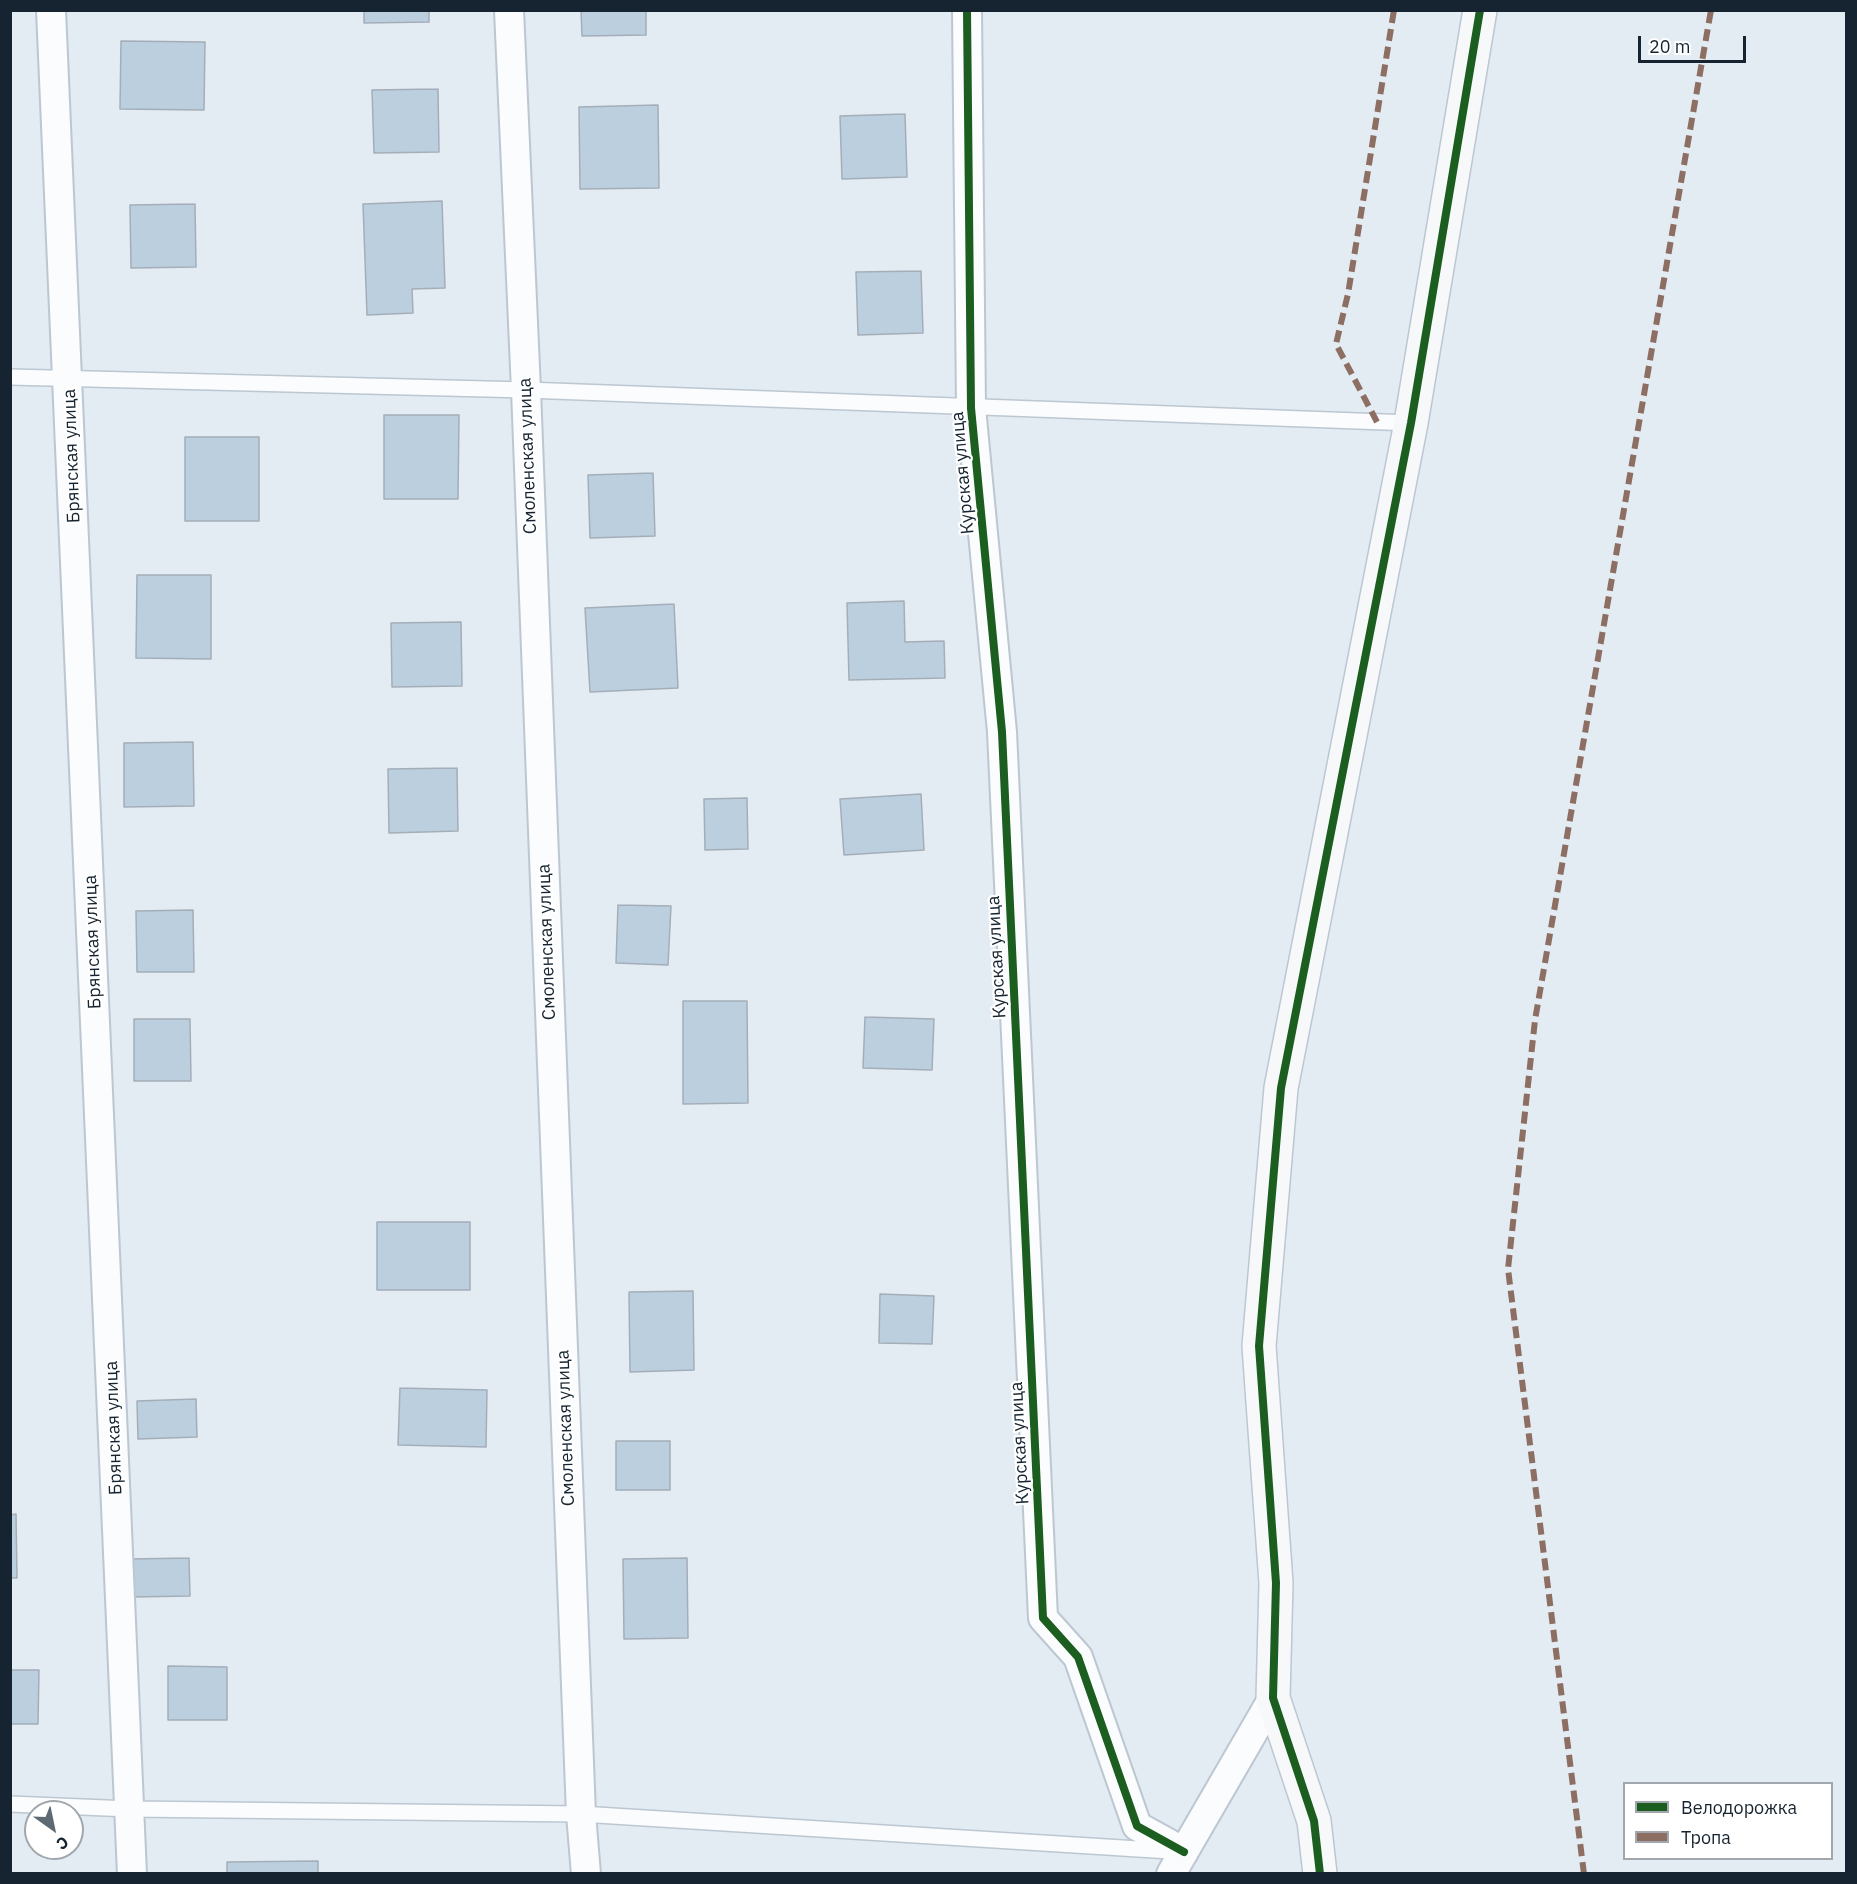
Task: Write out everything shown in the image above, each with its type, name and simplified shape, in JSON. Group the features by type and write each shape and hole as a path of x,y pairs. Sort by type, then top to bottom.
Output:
{"street":[{"name":"Брянская улица","path":"51,10 132,1874"},
{"name":"Смоленская улица","path":"509,10 526,390 581,1814 586,1874"},
{"name":"Курская улица","path":"968,10 971,408 1002,732 1043,1618 1078,1657 1137,1826 1178,1863"},
{"path":"1320,1874 1314,1821 1273,1698 1276,1583 1259,1346 1281,1088 1412,423 1480,10"},
{"path":"1178,1863 1273,1698"}],"lane":[{"path":"10,377 526,390 1412,423"},
{"path":"10,1804 130,1809 581,1814 1178,1863"}],"building":[{"path":"364,10 429,10 429,22 364,23"},
{"path":"581,10 646,10 646,35 582,36"},
{"path":"121,41 205,42 204,110 120,109"},
{"path":"438,89 439,152 374,153 372,90"},
{"path":"658,105 659,188 580,189 579,107"},
{"path":"905,114 907,177 842,179 840,116"},
{"path":"442,201 445,288 412,289 413,313 367,315 363,204"},
{"path":"195,204 196,267 131,268 130,205"},
{"path":"921,271 923,333 858,335 856,272"},
{"path":"384,415 459,415 458,499 384,499"},
{"path":"185,437 259,437 259,521 185,521"},
{"path":"653,473 655,536 590,538 588,475"},
{"path":"137,575 211,575 211,659 136,658"},
{"path":"904,601 905,642 944,641 945,678 849,680 847,603"},
{"path":"674,604 678,688 590,692 585,608"},
{"path":"461,622 462,686 392,687 391,623"},
{"path":"193,742 194,806 124,807 124,743"},
{"path":"457,768 458,831 389,833 388,769"},
{"path":"921,794 924,850 844,855 840,799"},
{"path":"747,798 748,849 705,850 704,799"},
{"path":"618,905 671,906 668,965 616,963"},
{"path":"193,910 194,972 137,972 136,911"},
{"path":"683,1001 747,1001 748,1103 683,1104"},
{"path":"865,1017 934,1019 932,1070 863,1068"},
{"path":"134,1019 190,1019 191,1081 134,1081"},
{"path":"377,1222 470,1222 470,1290 377,1290"},
{"path":"693,1291 694,1370 630,1372 629,1292"},
{"path":"880,1294 934,1296 932,1344 879,1343"},
{"path":"400,1388 487,1390 486,1447 398,1445"},
{"path":"196,1399 197,1437 138,1439 137,1401"},
{"path":"616,1441 670,1441 670,1490 616,1490"},
{"path":"16,1514 17,1578 10,1578 10,1515"},
{"path":"189,1558 190,1596 131,1597 130,1559"},
{"path":"687,1558 688,1638 624,1639 623,1559"},
{"path":"168,1666 227,1667 227,1720 168,1720"},
{"path":"10,1670 39,1670 38,1724 10,1724"},
{"path":"318,1861 318,1874 227,1874 227,1862"}],"marked path":[{"path":"1377,422 1336,344 1348,294 1394,10"},
{"path":"1584,1874 1508,1269 1535,1020 1711,10"}],"cycle path":[{"path":"967,10 971,408 1002,732 1043,1618 1078,1657 1137,1826 1184,1852"},
{"path":"1320,1874 1314,1821 1273,1698 1276,1583 1259,1346 1281,1088 1411,423 1480,10"}]}
